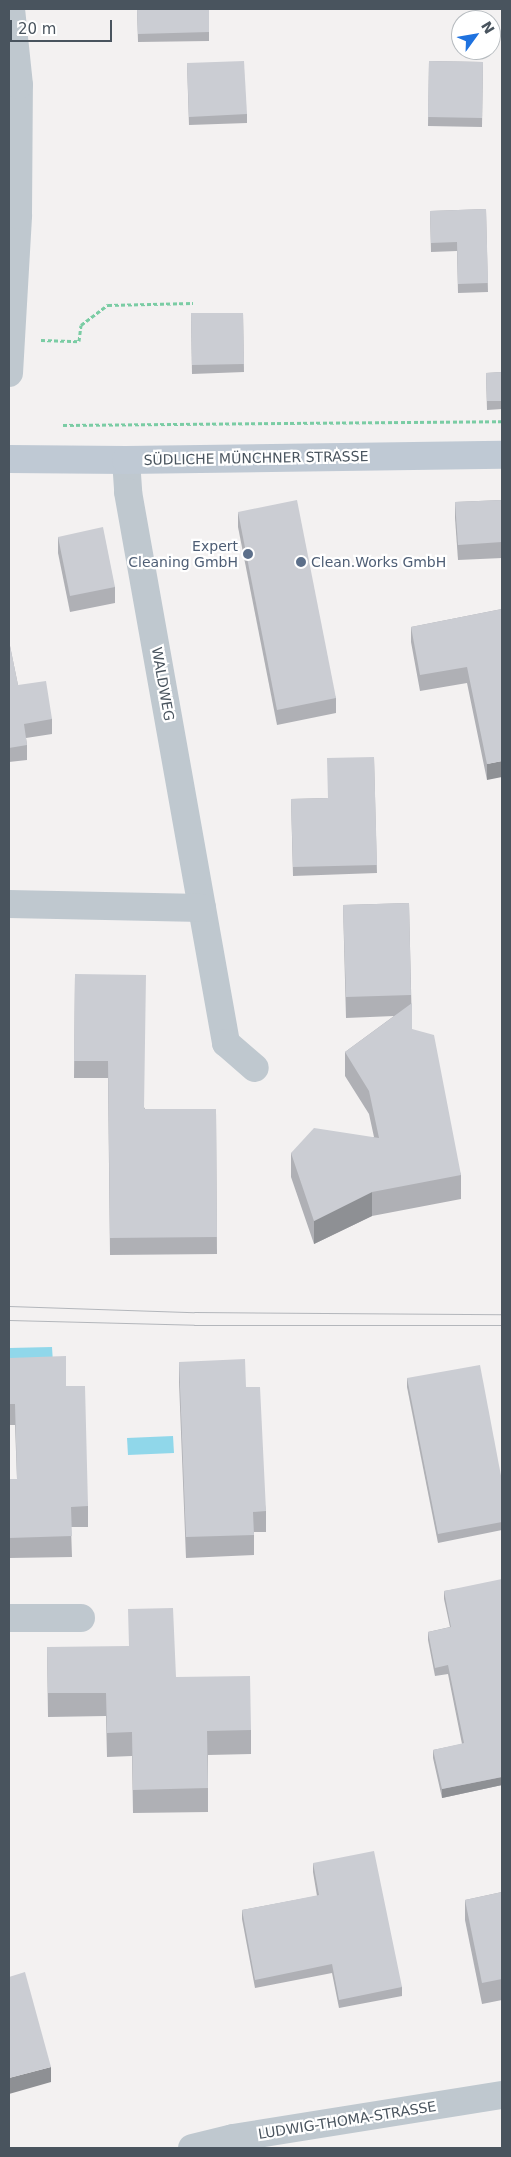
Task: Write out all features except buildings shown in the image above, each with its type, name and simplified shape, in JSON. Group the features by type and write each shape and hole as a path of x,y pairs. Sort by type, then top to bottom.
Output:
{"main road":[{"name":"SÜDLICHE MÜNCHNER STRASSE","path":"9,459 126,460 502,455"}],"street":[{"path":"9,373 18,215 19,85 10,9"},
{"name":"WALDWEG","path":"126,460 128,492 226,1044 255,1068"},
{"path":"9,904 202,908"},
{"path":"9,1618 81,1618"},
{"name":"LUDWIG-THOMA-STRASSE","path":"192,2148 233,2138 502,2095"}],"path":[{"path":"10,340 79,340 81,325 108,305 192,303"},
{"path":"58,425 502,421"}],"water":[{"path":"52,1347 53,1363 9,1365 9,1348"},
{"path":"173,1436 174,1453 128,1455 127,1438"}],"tram line":[{"path":"9,1306 194,1312 502,1314"},
{"path":"9,1320 194,1325 502,1325"}],"place":[{"name":"Expert Cleaning GmbH","path":"248,554"},
{"name":"Clean.Works GmbH","path":"301,562"}]}
